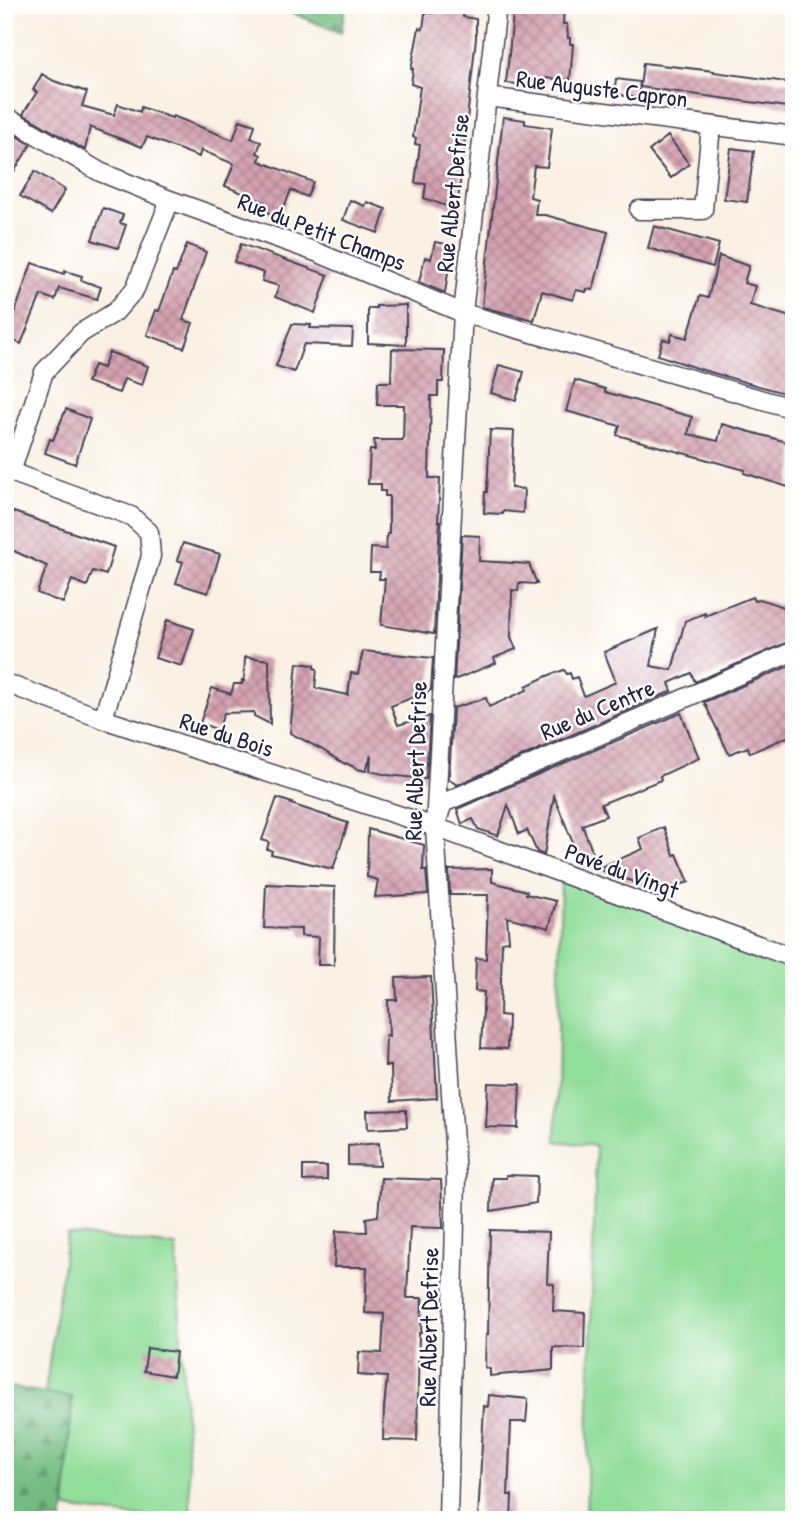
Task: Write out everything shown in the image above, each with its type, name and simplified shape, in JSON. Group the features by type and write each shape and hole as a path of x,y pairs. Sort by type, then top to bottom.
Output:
{"street":[{"name":"Rue Albert Defrise","path":"448,1520 456,1177 435,827 463,313 497,5"},
{"name":"Rue Auguste Capron","path":"487,97 794,136"},
{"name":"Rue du Petit Champs","path":"5,116 100,172 316,252 463,313 794,409"},
{"name":"Rue Auguste Capron","path":"639,210 703,210 711,127"},
{"path":"103,719 151,556 149,532 131,516 8,471 44,372 80,333 115,312 135,289 170,200"},
{"name":"Rue du Centre","path":"435,827 443,803 794,651"},
{"name":"Rue du Bois","path":"5,683 103,719 435,827"},
{"name":"Pavé du Vingt","path":"435,827 794,958"}],"green space":[{"path":"273,5 346,5 341,33"},
{"path":"561,874 794,958 794,1520 586,1520 596,1146 556,1141"},
{"path":"67,1234 176,1246 191,1520 167,1520 65,1508 72,1397 45,1393"},
{"path":"5,1386 72,1397 62,1520 5,1520"}],"building":[{"path":"431,5 463,9 463,17 476,19 457,210 424,198 426,184 415,183 420,145 415,144 416,138 413,137 420,87 411,84 411,69 419,28 423,29 425,13 431,13"},
{"path":"514,5 564,5 563,24 567,24 568,38 570,44 573,44 570,80 546,78 545,86 506,83"},
{"path":"643,63 794,83 794,108 640,87"},
{"path":"42,74 87,92 82,106 114,115 118,104 140,112 141,107 172,118 173,116 233,140 240,120 255,125 251,138 261,142 257,153 261,155 259,161 313,182 307,197 291,190 280,218 262,210 265,202 225,186 234,164 201,150 199,157 147,137 142,147 90,127 85,150 23,114 37,92 33,90"},
{"path":"616,79 640,82 638,98 614,94"},
{"path":"503,117 552,128 547,167 534,166 530,197 537,199 535,215 545,215 608,232 593,290 576,290 573,300 542,291 534,320 482,307"},
{"path":"11,133 31,144 5,186 5,143"},
{"path":"668,136 689,164 671,178 649,151"},
{"path":"731,148 754,151 747,202 724,199"},
{"path":"35,171 65,190 51,214 20,196"},
{"path":"350,200 365,206 367,202 386,209 378,233 343,220"},
{"path":"103,208 123,215 120,223 126,225 118,248 92,240"},
{"path":"654,226 719,244 713,267 648,248"},
{"path":"435,242 452,245 445,293 419,282 425,257 431,259"},
{"path":"187,244 206,252 183,320 193,323 184,348 147,335"},
{"path":"241,244 328,275 315,313 275,297 279,286 262,281 264,273 234,262"},
{"path":"719,256 749,266 744,283 755,286 750,305 794,318 794,396 658,355 663,339 670,341 672,334 687,338 700,296 708,298"},
{"path":"32,263 64,274 65,271 82,276 81,280 101,287 97,299 59,288 55,300 41,295 21,344 5,337 5,312 14,315"},
{"path":"406,305 406,345 368,343 368,308"},
{"path":"292,324 311,325 310,328 353,329 352,346 304,344 294,372 276,366"},
{"path":"392,349 444,350 443,382 438,382 438,396 431,396 429,478 440,478 434,634 381,625 385,579 379,579 380,572 370,572 371,548 386,549 389,534 389,496 385,496 385,491 381,491 381,484 368,484 370,450 375,450 374,440 403,440 404,405 377,405 378,382 391,382"},
{"path":"109,352 148,366 142,385 124,379 119,393 87,382 94,365 103,368"},
{"path":"499,365 524,372 516,400 491,393"},
{"path":"575,380 605,389 605,392 692,417 688,434 718,441 722,424 794,444 794,465 788,487 744,473 745,470 617,435 620,426 566,411"},
{"path":"66,409 90,419 75,464 45,453"},
{"path":"490,430 514,431 511,488 524,489 523,513 484,513"},
{"path":"5,509 114,547 106,575 93,571 87,586 72,580 63,603 37,593 47,566 5,547"},
{"path":"462,535 480,536 479,561 529,564 537,584 519,583 518,591 512,590 511,637 516,649 494,658 496,663 454,680"},
{"path":"183,543 220,554 208,593 176,583 183,562 177,560"},
{"path":"752,597 754,601 760,599 790,609 793,620 786,623 793,640 695,682 691,673 669,683 672,691 457,785 449,779 453,708 486,698 489,707 527,690 526,686 564,670 567,674 570,673 572,679 577,677 584,696 616,682 604,652 658,629 651,666 672,670 685,621"},
{"path":"167,620 194,629 182,666 155,658"},
{"path":"363,651 433,658 431,690 391,706 398,725 430,716 426,779 370,771 371,755 366,771 358,769 290,733 297,663 314,665 317,669 315,688 348,695 351,673 358,674"},
{"path":"245,657 269,660 270,724 254,716 254,712 224,713 218,730 200,723 212,688 231,694 234,684 242,684"},
{"path":"794,664 794,734 750,753 748,747 729,754 704,702"},
{"path":"681,713 699,758 660,776 661,780 601,804 606,816 582,825 599,868 643,849 639,838 664,827 674,855 677,854 689,882 659,891 581,863 554,796 544,855 537,852 527,830 519,834 508,805 498,836 478,829 473,819 462,824 457,809"},
{"path":"277,798 348,823 333,869 271,854 272,851 267,849 269,842 262,840"},
{"path":"368,829 424,845 423,870 426,870 428,894 375,897 378,880 367,877"},
{"path":"492,869 492,882 556,901 549,928 507,917 509,941 502,942 500,1015 508,1016 507,1049 481,1048 484,992 475,991 476,958 486,959 488,895 450,895 449,870"},
{"path":"266,884 335,887 334,965 318,965 319,937 301,936 301,929 264,928"},
{"path":"431,977 437,1098 392,1101 391,1066 385,1066 386,1035 389,1036 388,1000 397,1000 396,978"},
{"path":"488,1083 520,1084 518,1128 486,1127"},
{"path":"406,1110 407,1127 368,1129 367,1111"},
{"path":"379,1143 380,1166 348,1165 348,1146"},
{"path":"303,1166 327,1166 327,1180 303,1181"},
{"path":"506,1175 537,1176 536,1203 491,1211 492,1178 506,1178"},
{"path":"381,1178 441,1180 443,1228 410,1227 407,1298 422,1298 417,1441 383,1440 387,1377 358,1375 359,1352 382,1353 384,1314 365,1313 367,1267 334,1267 336,1231 367,1232 366,1218 378,1216"},
{"path":"490,1230 549,1232 547,1283 554,1284 553,1311 585,1313 584,1348 553,1347 553,1370 490,1376 490,1369 485,1368"},
{"path":"147,1348 176,1352 173,1376 144,1371"},
{"path":"489,1395 528,1399 526,1422 511,1422 508,1495 512,1495 511,1520 478,1520 484,1406 488,1407"}]}
